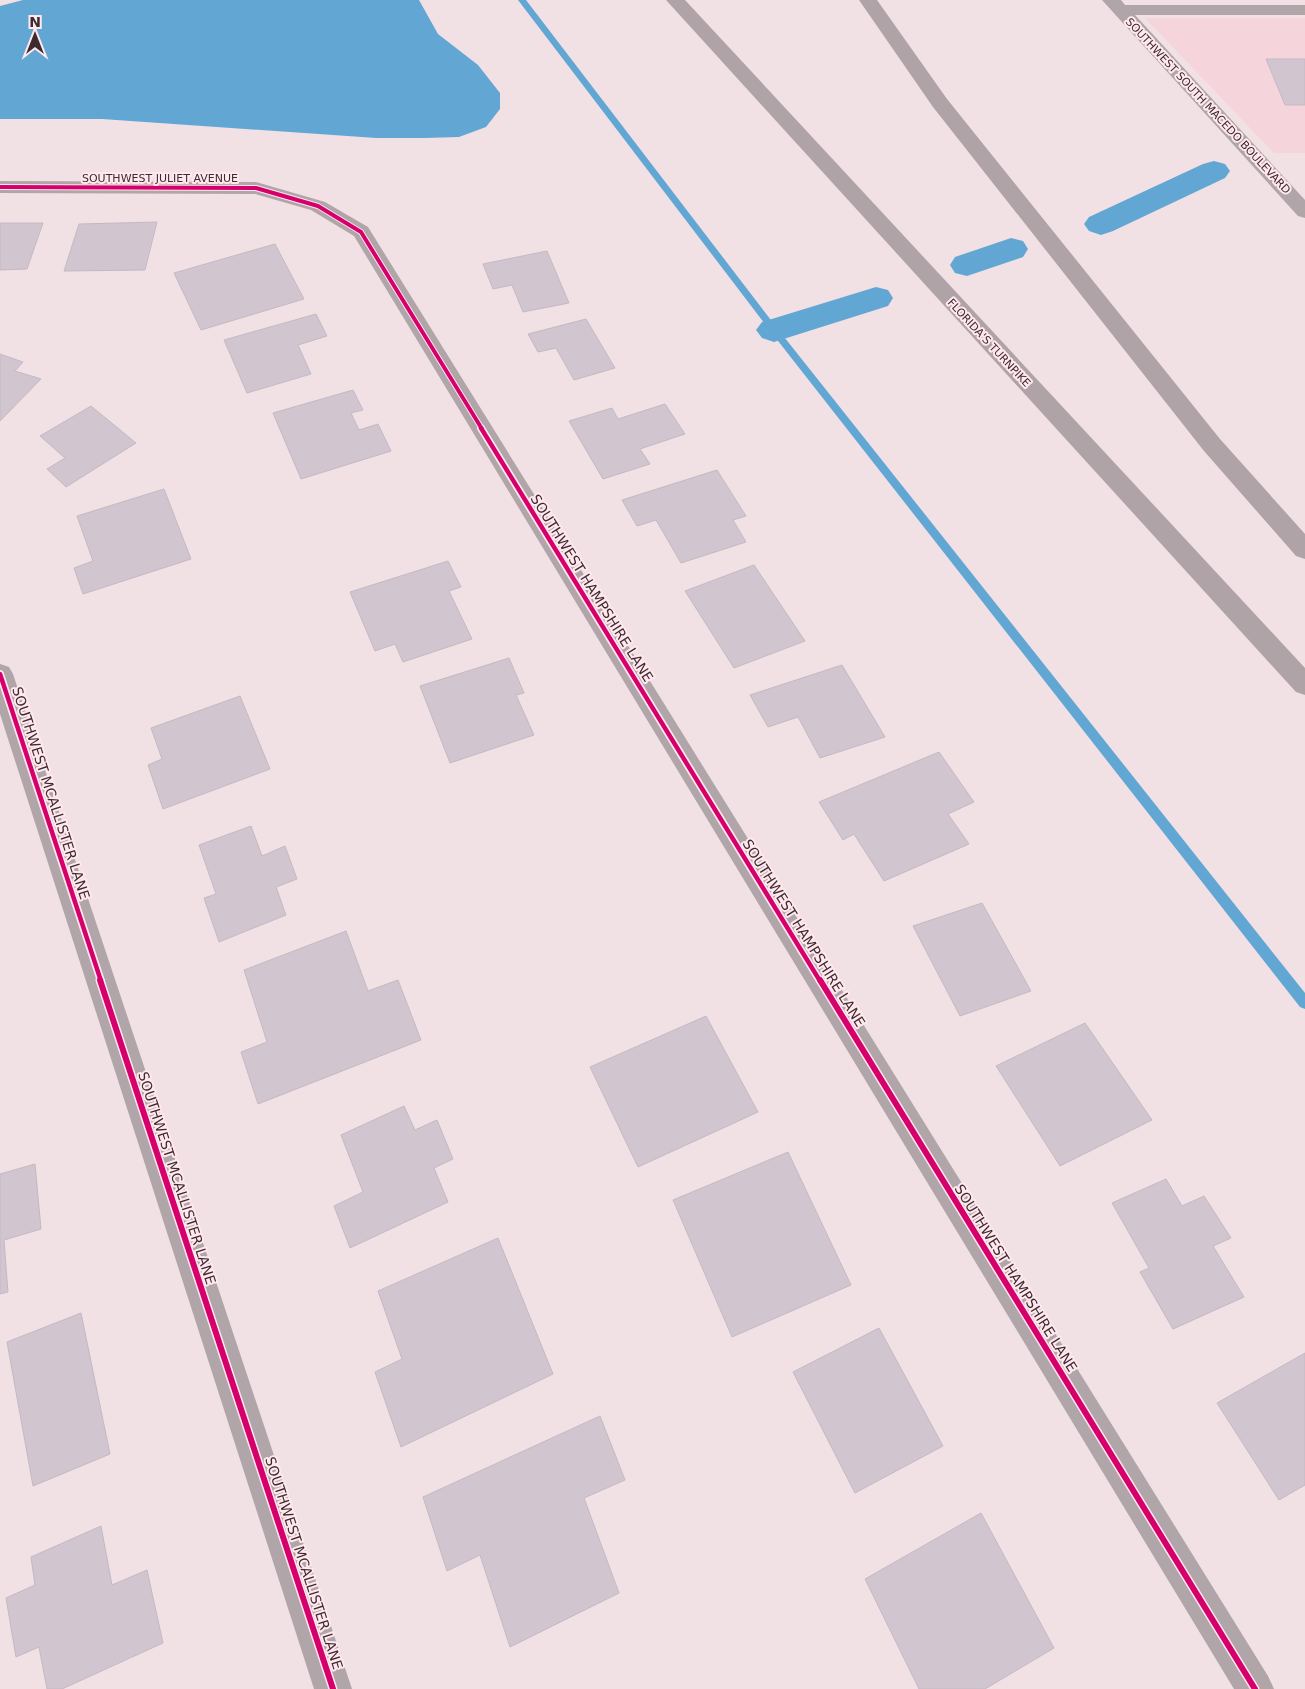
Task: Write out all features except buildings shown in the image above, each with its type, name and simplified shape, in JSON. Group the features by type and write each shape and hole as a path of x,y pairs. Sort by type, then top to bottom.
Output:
{"highway":[{"name":"FLORIDA'S TURNPIKE","path":"675,0 1305,685"},
{"path":"868,0 940,103 1212,446 1305,550"}],"street":[{"path":"1115,5 1305,10"},
{"name":"SOUTHWEST SOUTH MACEDO BOULEVARD","path":"1115,5 1305,212"},
{"name":"SOUTHWEST JULIET AVENUE","path":"0,187 256,188 318,206"},
{"name":"SOUTHWEST HAMPSHIRE LANE","path":"318,206 361,232 1255,1689"},
{"name":"SOUTHWEST MCALLISTER LANE","path":"0,674 333,1689"}],"shaded area":[{"path":"1145,18 1305,18 1305,153 1274,153"}],"water":[{"path":"23,0 419,0 438,34 478,65 500,93 500,109 486,127 459,137 425,138 376,138 102,119 0,119 0,6"}],"waterway":[{"path":"522,0 774,330 1305,1003"},
{"path":"1101,224 1214,171"},
{"path":"967,265 1011,249"},
{"path":"774,330 876,298"}],"cycle path":[{"path":"0,187 256,188 318,206 361,232 1255,1689"},
{"path":"0,674 333,1689"}]}
